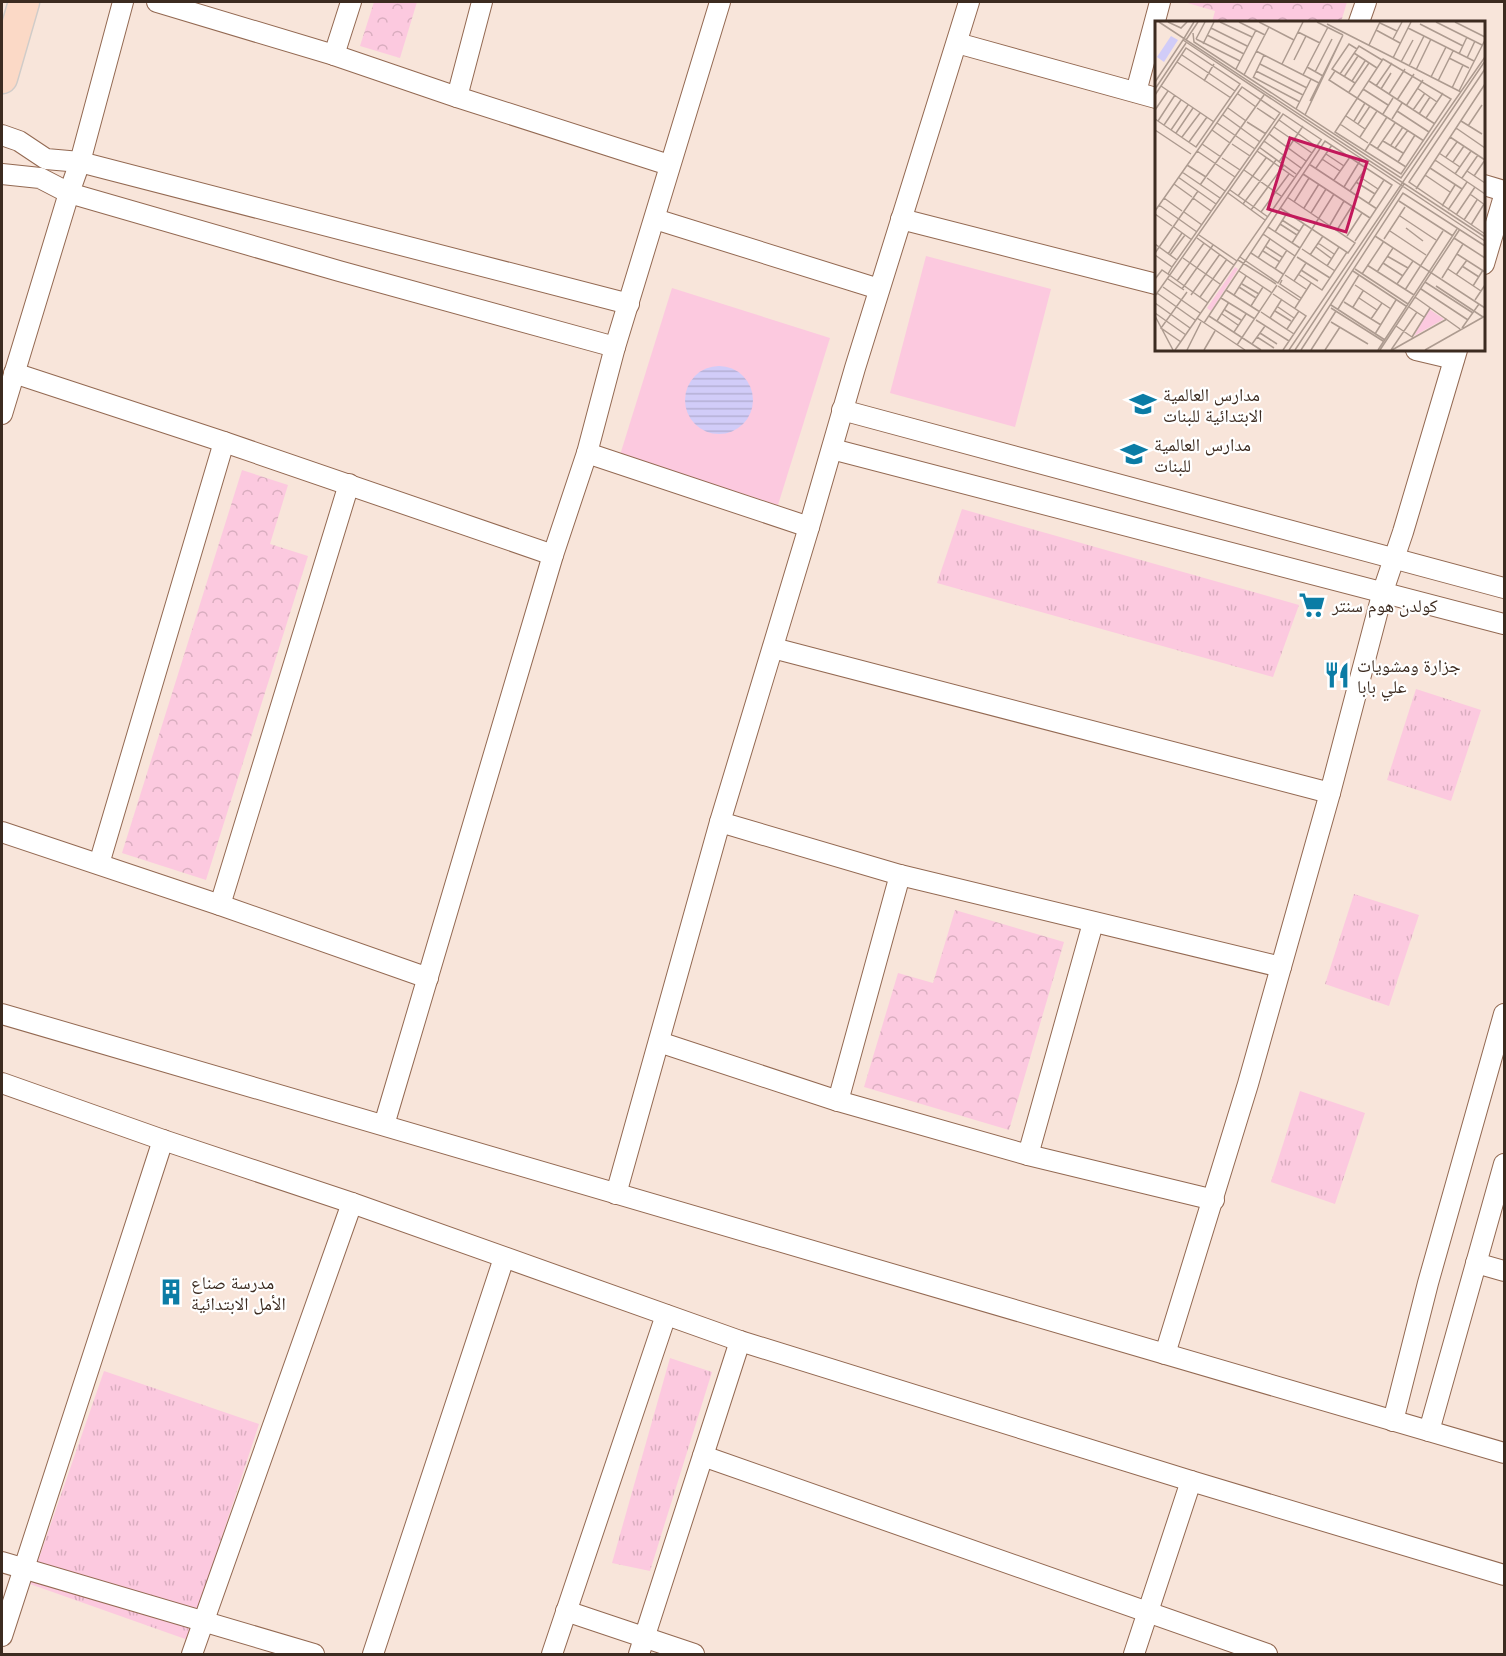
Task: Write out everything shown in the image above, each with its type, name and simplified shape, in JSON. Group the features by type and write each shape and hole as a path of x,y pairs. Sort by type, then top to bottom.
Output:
{"main road":[{"path":"2,78 24,2"}],"street":[{"path":"2,414 80,162 123,2"},
{"path":"157,2 334,55 669,165"},
{"path":"334,55 351,2"},
{"path":"457,97 482,2"},
{"path":"384,1125 553,555 587,453 615,347 655,219 669,165 720,2"},
{"path":"616,1194 720,822 842,410 969,2"},
{"path":"1136,92 1160,2"},
{"path":"1359,21 1366,2"},
{"path":"957,43 1155,98"},
{"path":"10,138 46,159 80,162 629,304"},
{"path":"5,174 40,178 69,193 328,268 615,347"},
{"path":"1485,185 1504,191"},
{"path":"1485,261 1504,196"},
{"path":"655,219 879,289"},
{"path":"901,219 1155,284"},
{"path":"1165,1354 1214,1200 1330,793 1383,591 1455,354 1426,351"},
{"path":"14,373 225,442 553,555"},
{"path":"842,410 1504,588"},
{"path":"99,864 225,442"},
{"path":"832,449 1504,624"},
{"path":"587,453 809,527"},
{"path":"220,905 349,484"},
{"path":"773,648 1330,793"},
{"path":"720,822 900,875 1281,967"},
{"path":"2,832 429,978"},
{"path":"838,1101 900,875"},
{"path":"1028,1155 1093,923"},
{"path":"2,1014 1504,1454"},
{"path":"1393,1421 1434,1261 1504,1014"},
{"path":"659,1042 838,1101 1028,1155 1214,1200"},
{"path":"3,1087 352,1203 740,1341 1504,1575"},
{"path":"2,1636 163,1140"},
{"path":"1429,1431 1504,1164"},
{"path":"192,1654 352,1203"},
{"path":"373,1654 504,1258"},
{"path":"1476,1263 1504,1271"},
{"path":"552,1654 666,1315"},
{"path":"641,1646 740,1341"},
{"path":"703,1456 1267,1654"},
{"path":"1134,1654 1191,1481"},
{"path":"2,1562 314,1654"},
{"path":"566,1611 641,1646 694,1654"}],"green space":[{"path":"374,2 417,2 400,58 360,46"},
{"path":"1184,2 1347,2 1341,21 1212,21 1215,11"},
{"path":"926,256 1051,289 1015,427 890,393"},
{"path":"672,288 830,338 778,505 620,455"},
{"path":"242,470 288,485 270,544 308,556 206,880 122,853"},
{"path":"962,509 1299,605 1273,677 937,583"},
{"path":"1416,689 1481,710 1451,801 1387,780"},
{"path":"1354,894 1419,915 1389,1006 1325,984"},
{"path":"955,910 1064,942 1009,1130 864,1087 898,973 933,983"},
{"path":"1300,1091 1365,1113 1335,1204 1271,1182"},
{"path":"670,1358 712,1372 650,1571 612,1563"},
{"path":"104,1371 259,1424 188,1640 30,1584"}],"shaded area":[{"path":"726,366 738,372 747,381 753,393 751,413 743,424 726,434 712,434 695,424 687,413 685,393 695,376 706,368"}],"place":[{"name":"مدارس العالمية الابتدائية للبنات","path":"1143,404"},
{"name":"مدارس العالمية للبنات","path":"1134,454"},
{"name":"كولدن هوم سنتر","path":"1312,605"},
{"name":"جزارة ومشويات علي بابا","path":"1337,675"},
{"name":"مدرسة صناع الأمل الابتدائية","path":"171,1292"}]}
